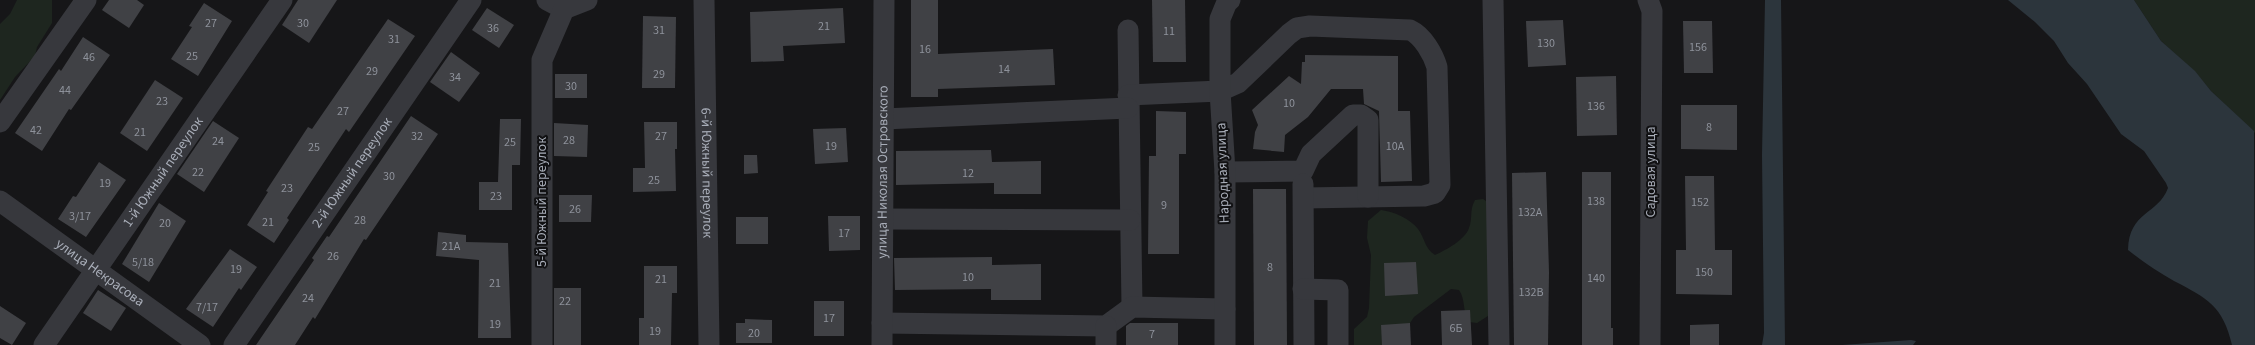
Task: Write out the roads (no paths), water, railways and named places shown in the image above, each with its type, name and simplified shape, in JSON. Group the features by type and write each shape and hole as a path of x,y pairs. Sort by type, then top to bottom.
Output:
{"street":[{"path":"0,122 86,0"},
{"name":"1-й Южный переулок","path":"44,345 282,0"},
{"name":"2-й Южный переулок","path":"234,345 471,0"},
{"path":"556,4 587,0"},
{"name":"6-й Южный переулок","path":"704,0 709,345"},
{"name":"улица Николая Островского","path":"882,345 884,0"},
{"path":"1493,0 1499,345"},
{"name":"Садовая улица","path":"1648,0 1652,11 1650,345"},
{"name":"Народная улица","path":"1225,345 1225,172 1220,91 1220,19 1229,1"},
{"name":"5-й Южный переулок","path":"542,345 542,60 556,4"},
{"path":"884,119 1128,102 1220,91 1238,83 1297,28 1310,26 1395,29 1410,30 1417,33 1434,57 1437,67 1440,185 1435,193 1424,196 1304,198"},
{"path":"882,323 1106,336 1132,307 1128,30"},
{"path":"1304,345 1302,289 1304,198 1303,171 1311,154 1353,115 1361,115 1368,120 1368,197"},
{"path":"1225,172 1303,171"},
{"name":"улица Некрасова","path":"0,201 200,345"},
{"path":"883,219 1130,220"},
{"path":"1302,289 1338,290 1338,345"},
{"path":"1132,307 1225,309"}]}
